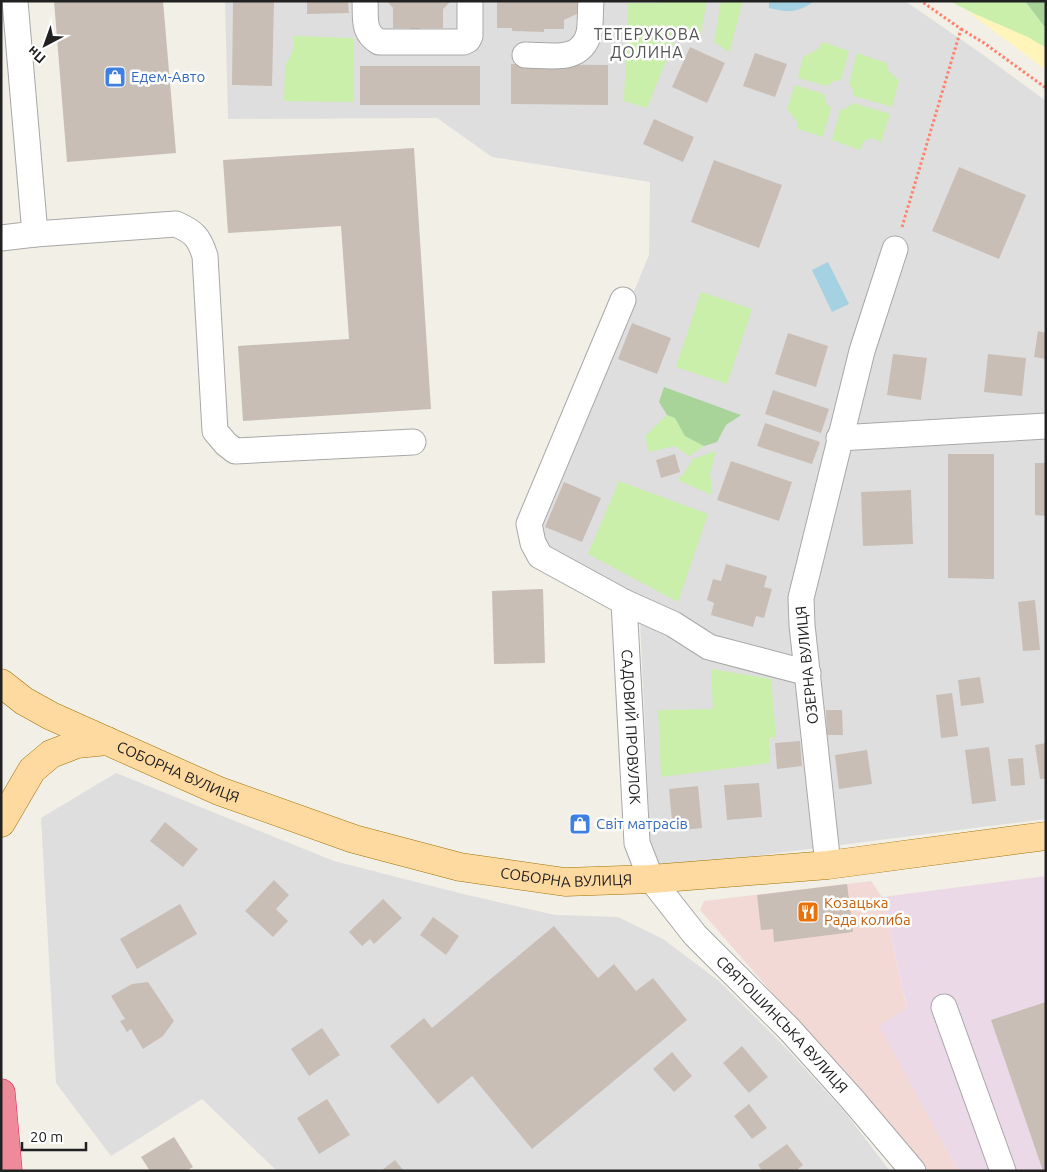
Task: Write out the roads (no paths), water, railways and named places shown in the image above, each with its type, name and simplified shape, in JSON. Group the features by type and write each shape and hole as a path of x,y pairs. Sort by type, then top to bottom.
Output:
{"highway":[{"path":"1,1093 8,1171"}],"main road":[{"name":"СОБОРНА ВУЛИЦЯ","path":"1,684 31,705 220,791 354,839 460,867 564,882 651,879 828,866 1046,836"},
{"name":"СОБОРНА ВУЛИЦЯ","path":"1,823 32,770 51,754 77,744 107,741"}],"street":[{"path":"15,1 35,234"},
{"path":"365,1 366,29 371,38 379,42 464,42 470,36 470,1"},
{"path":"525,55 571,55 579,50 589,32 591,1"},
{"path":"1,238 176,224 190,230 200,242 205,256 215,431 226,444 235,451 413,442"},
{"name":"ОЗЕРНА ВУЛИЦЯ","path":"828,866 802,625 801,598 862,351 895,249"},
{"path":"623,300 529,524 533,543 540,556 624,602 673,624 709,646 808,673"},
{"path":"839,438 1046,426"},
{"name":"САДОВИЙ ПРОВУЛОК","path":"624,602 637,843 651,879"},
{"name":"СВЯТОШИНСЬКА ВУЛИЦЯ","path":"651,879 695,935 790,1030 913,1171"},
{"path":"944,1006 1003,1171"}],"water":[{"path":"769,1 815,1 798,10 783,11 769,8"},
{"path":"828,262 849,304 832,312 812,270"}],"place":[{"name":"Едем-Авто","path":"115,77"},
{"name":"Світ матрасів","path":"580,824"},
{"name":"Козацька Рада колиба","path":"808,912"}],"district":[{"name":"ТЕТЕРУКОВА ДОЛИНА","path":"647,43"}]}
